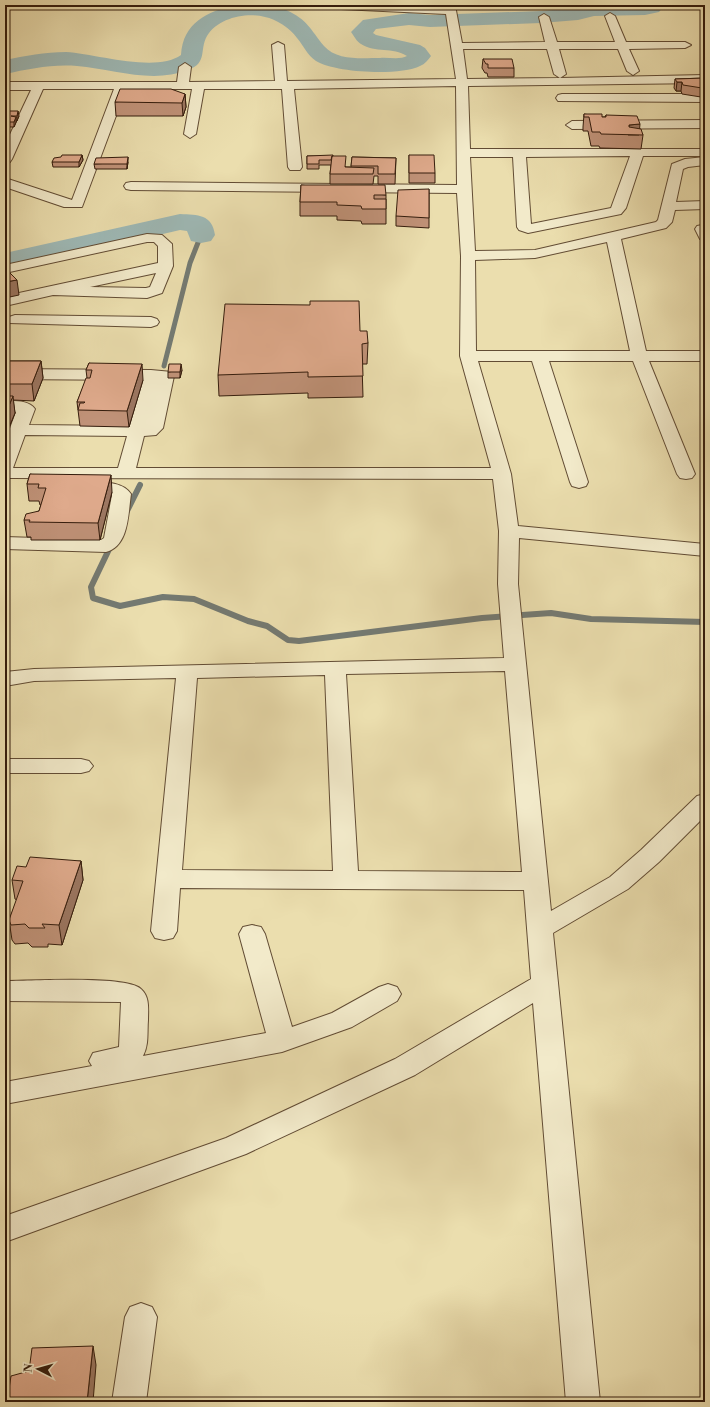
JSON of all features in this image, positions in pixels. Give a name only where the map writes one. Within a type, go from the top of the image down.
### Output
[{"type":"street","points":[[320,5],[452,13],[458,46],[462,82],[464,189],[468,256],[468,356],[502,474],[509,532],[508,584],[511,623],[583,1402]]},
{"type":"street","points":[[610,16],[633,71]]},
{"type":"street","points":[[544,18],[560,74]]},
{"type":"street","points":[[278,45],[295,167]]},
{"type":"street","points":[[458,46],[685,45]]},
{"type":"street","points":[[182,85],[185,67]]},
{"type":"street","points":[[5,86],[284,85],[705,79]]},
{"type":"street","points":[[190,134],[199,85]]},
{"type":"street","points":[[5,159],[39,86]]},
{"type":"street","points":[[5,182],[69,204],[77,204],[121,86]]},
{"type":"street","points":[[582,152],[561,95],[705,98]]},
{"type":"street","points":[[572,125],[705,124]]},
{"type":"street","points":[[519,153],[524,228],[528,229],[616,211],[619,208],[638,152]]},
{"type":"street","points":[[464,153],[705,152]]},
{"type":"street","points":[[468,256],[536,254],[661,225],[665,222],[677,168],[685,163],[705,161]]},
{"type":"street","points":[[131,186],[464,189]]},
{"type":"street","points":[[669,206],[705,205]]},
{"type":"street","points":[[613,236],[639,356],[686,474]]},
{"type":"street","points":[[5,269],[147,238],[157,238],[162,240],[165,244],[166,266],[159,288],[152,292],[54,291]]},
{"type":"street","points":[[5,301],[166,266]]},
{"type":"street","points":[[10,320],[22,313],[31,296]]},
{"type":"street","points":[[10,320],[151,322]]},
{"type":"street","points":[[468,356],[705,356]]},
{"type":"street","points":[[539,356],[579,482]]},
{"type":"street","points":[[5,374],[151,375],[163,376],[166,378],[154,428],[150,431],[19,430]]},
{"type":"street","points":[[5,406],[26,409],[5,466]]},
{"type":"street","points":[[126,473],[135,431]]},
{"type":"street","points":[[5,473],[16,482],[113,489],[120,491],[122,494],[113,540],[106,546],[5,543]]},
{"type":"street","points":[[16,482],[126,473],[502,474]]},
{"type":"street","points":[[509,532],[647,543],[705,550]]},
{"type":"street","points":[[5,679],[34,675],[515,664]]},
{"type":"street","points":[[335,668],[346,880]]},
{"type":"street","points":[[164,931],[188,672]]},
{"type":"street","points":[[5,766],[80,766]]},
{"type":"street","points":[[540,929],[619,883],[650,856],[705,802]]},
{"type":"street","points":[[168,879],[535,881]]},
{"type":"street","points":[[252,934],[282,1041]]},
{"type":"street","points":[[5,1229],[236,1146],[405,1066],[544,983]]},
{"type":"street","points":[[5,991],[118,991],[128,992],[135,1000],[134,1048],[131,1053],[125,1057],[5,1079]]},
{"type":"street","points":[[5,1093],[282,1041],[342,1020],[388,994]]},
{"type":"street","points":[[129,1402],[141,1317]]},
{"type":"building","points":[[483,59],[512,59],[514,68],[488,68],[488,64],[486,64]]},
{"type":"building","points":[[705,78],[705,86],[702,88],[683,85],[682,82],[677,82],[675,79]]},
{"type":"building","points":[[120,89],[171,89],[185,94],[182,103],[115,102]]},
{"type":"building","points":[[5,111],[18,111],[17,116],[11,116],[16,117],[14,122],[5,122]]},
{"type":"building","points":[[584,114],[602,114],[602,117],[606,117],[606,115],[637,116],[640,124],[629,125],[629,127],[641,129],[643,135],[601,134],[600,132],[592,132],[589,117],[584,117]]},
{"type":"building","points":[[62,155],[82,155],[79,162],[52,162],[54,158],[61,157]]},
{"type":"building","points":[[333,155],[331,160],[319,160],[319,164],[307,164],[307,156]]},
{"type":"building","points":[[409,155],[434,155],[435,173],[409,173]]},
{"type":"building","points":[[332,156],[346,156],[345,167],[374,168],[373,174],[330,174]]},
{"type":"building","points":[[128,157],[127,164],[94,164],[96,158]]},
{"type":"building","points":[[352,157],[396,158],[395,174],[378,174],[378,166],[351,166]]},
{"type":"building","points":[[301,185],[385,185],[386,195],[374,195],[374,199],[386,199],[386,209],[362,209],[361,206],[337,205],[337,202],[300,202]]},
{"type":"building","points":[[429,189],[429,218],[396,216],[398,190]]},
{"type":"building","points":[[5,268],[17,280],[5,282]]},
{"type":"building","points":[[310,301],[359,301],[360,331],[367,331],[368,343],[362,344],[363,376],[308,377],[308,372],[218,375],[225,304],[310,305]]},
{"type":"building","points":[[5,361],[41,361],[32,384],[5,384]]},
{"type":"building","points":[[89,363],[142,364],[127,411],[78,410],[80,403],[85,402],[77,402],[86,378],[90,378],[92,370],[86,370]]},
{"type":"building","points":[[169,364],[181,364],[180,372],[168,372]]},
{"type":"building","points":[[5,396],[13,396],[5,415]]},
{"type":"building","points":[[30,474],[111,475],[98,523],[29,522],[30,520],[24,520],[26,514],[39,511],[46,488],[38,488],[39,484],[27,484]]},
{"type":"building","points":[[30,857],[81,861],[59,925],[42,924],[45,928],[29,928],[25,924],[11,925],[9,920],[23,881],[12,880],[17,866],[26,867]]},
{"type":"building","points":[[93,1346],[87,1402],[7,1402],[11,1376],[29,1371],[32,1348]]},
{"type":"waterway","points":[[5,67],[35,61],[58,59],[142,68],[171,68],[182,65],[192,58],[193,44],[199,32],[208,22],[221,15],[251,9],[265,10],[278,14],[298,26],[317,51],[332,60],[360,65],[405,64],[417,59],[420,56],[412,49],[371,41],[367,39],[362,32],[370,24],[409,19],[430,21],[541,17],[578,14],[593,10],[645,9],[652,8],[655,5]]},
{"type":"waterway","points":[[5,262],[180,222],[195,223],[200,226],[201,235]]},
{"type":"waterway","points":[[164,366],[190,263],[201,235]]},
{"type":"waterway","points":[[125,515],[140,485]]},
{"type":"waterway","points":[[112,543],[91,587],[93,598],[120,606],[163,597],[194,599],[248,621],[267,626],[288,640],[299,641],[482,618],[551,613],[591,619],[705,622]]}]
